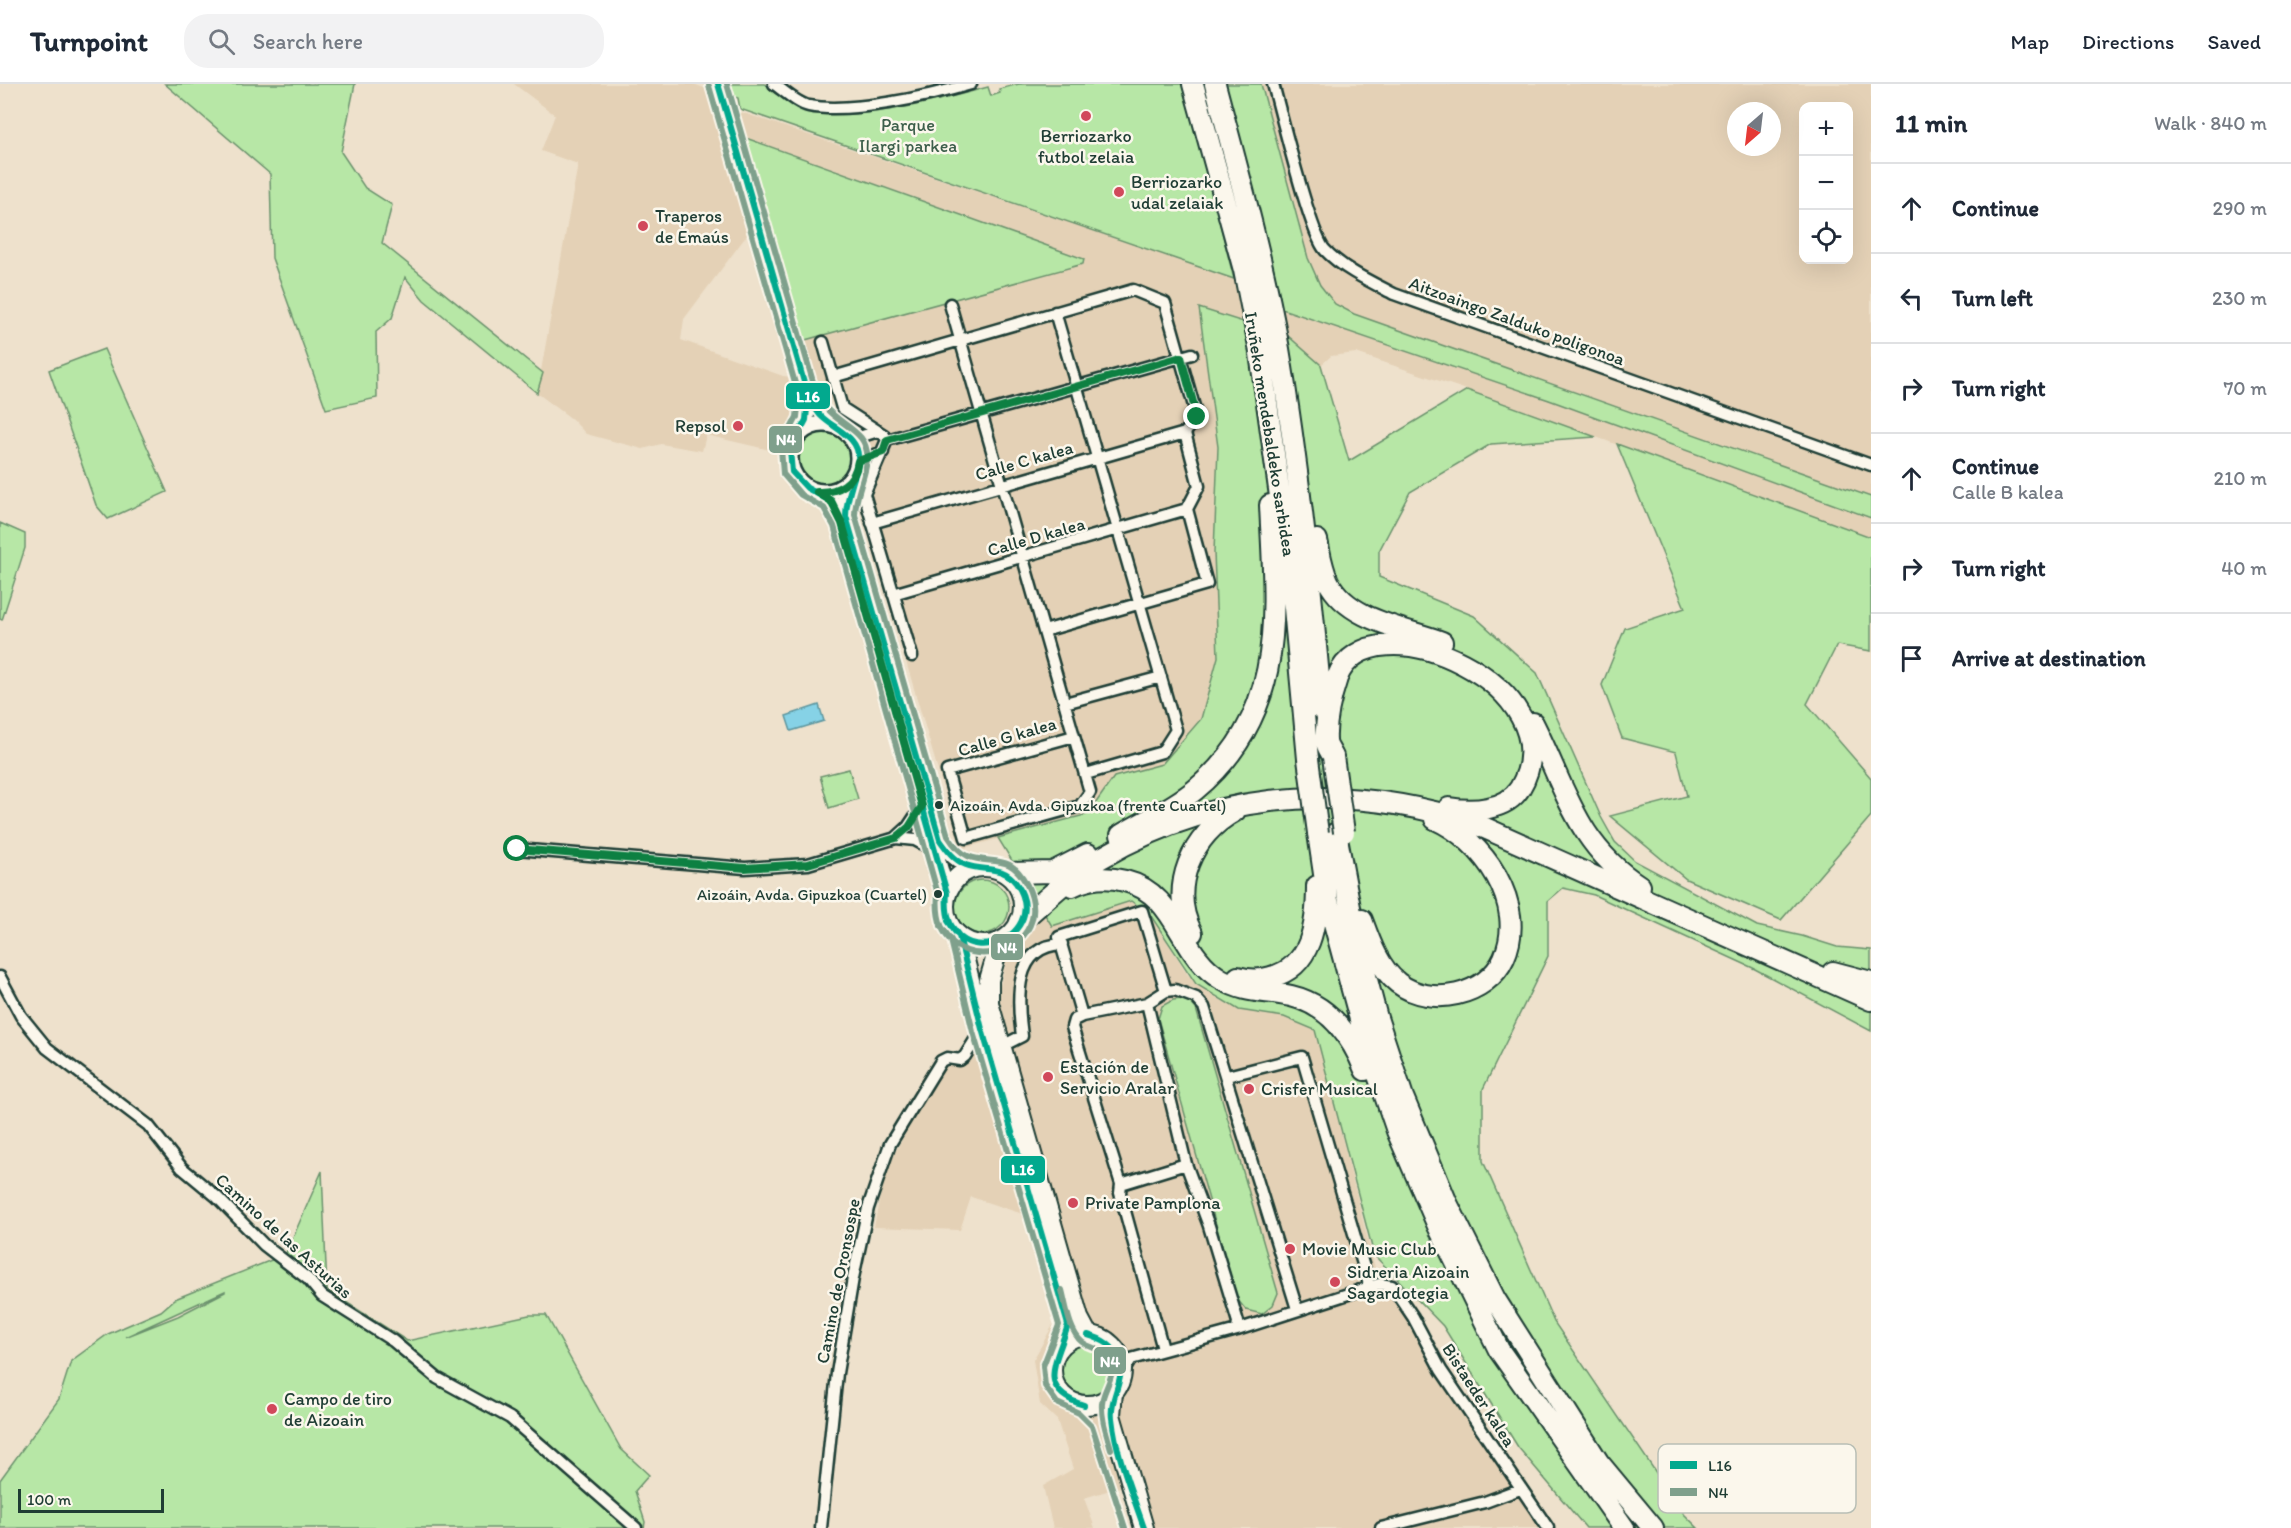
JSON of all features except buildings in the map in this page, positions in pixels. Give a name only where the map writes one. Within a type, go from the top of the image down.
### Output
[{"type":"highway","name":"Iruñeko mendebaldeko sarbidea","points":[[1193,84],[1253,269]]},
{"type":"highway","name":"Iruñeko mendebaldeko sarbidea","points":[[1215,84],[1269,347],[1289,413],[1310,575],[1323,754]]},
{"type":"highway","name":"Iruñeko mendebaldeko sarbidea","points":[[1269,347],[1265,388],[1291,575],[1323,754],[1333,832]]},
{"type":"highway","points":[[1007,873],[1053,872],[1163,812],[1194,790],[1226,761],[1246,734],[1266,683],[1274,627],[1269,490],[1262,423],[1265,388]]},
{"type":"highway","points":[[1289,413],[1300,448],[1319,548],[1329,583],[1358,611],[1384,623],[1462,650],[1488,666],[1525,706],[1570,807],[1599,852],[1618,872],[1662,900]]},
{"type":"highway","points":[[1103,845],[1196,809],[1241,798],[1293,791],[1350,791],[1467,811],[1486,809],[1518,792],[1531,759],[1530,742],[1519,716],[1494,685],[1474,668],[1450,656],[1411,646],[1386,645],[1365,651],[1350,660],[1339,673],[1333,689],[1323,754]]},
{"type":"highway","points":[[959,936],[978,945],[1000,942],[1008,938],[1020,922],[1079,873],[1163,827],[1244,806],[1291,798],[1333,796],[1378,800],[1439,812],[1476,824],[1871,1000]]},
{"type":"highway","points":[[1333,832],[1370,942],[1383,968],[1398,983],[1413,992],[1454,996],[1473,990],[1490,977],[1504,958],[1509,919],[1505,898],[1487,860],[1446,824],[1419,812],[1378,800]]},
{"type":"highway","points":[[1244,806],[1224,818],[1201,838],[1184,879],[1183,904],[1188,925],[1201,949],[1221,970],[1243,978],[1262,979],[1282,974],[1298,962],[1309,945],[1316,921],[1333,832]]},
{"type":"highway","points":[[1441,807],[1495,826],[1801,962],[1871,982]]},
{"type":"highway","points":[[1333,832],[1328,901],[1367,1045],[1397,1131],[1480,1316]]},
{"type":"highway","points":[[1333,832],[1355,934],[1377,1018],[1403,1097],[1447,1203],[1495,1299],[1599,1463],[1653,1528]]},
{"type":"highway","points":[[1020,922],[1024,909],[1017,883],[1007,873],[995,868],[972,867],[959,875],[946,894],[946,917],[959,936],[982,1029],[1068,1325],[1063,1344],[1055,1355],[1052,1368],[1054,1383],[1063,1396],[1084,1405],[1100,1421],[1134,1528]]},
{"type":"highway","points":[[1053,894],[1089,879],[1112,878],[1150,891],[1165,905],[1190,947],[1205,966],[1220,979],[1246,991],[1290,996],[1312,1004],[1330,1015],[1348,1036],[1361,1060],[1396,1153],[1441,1255],[1499,1350],[1624,1528]]},
{"type":"highway","points":[[1000,942],[989,980],[990,1003],[1079,1318],[1088,1335]]},
{"type":"highway","points":[[1063,1344],[1074,1337],[1088,1335],[1102,1339],[1114,1348],[1120,1361],[1111,1415],[1144,1528]]},
{"type":"highway","points":[[1084,1405],[1100,1402],[1117,1384]]},
{"type":"main road","points":[[718,84],[808,396],[818,413],[853,439],[858,461],[845,497],[846,516],[940,840],[948,852],[962,863],[972,867]]},
{"type":"main road","points":[[808,396],[806,420],[790,450],[792,472],[798,481],[831,501],[842,523],[946,894]]},
{"type":"main road","points":[[801,432],[810,427],[830,424]]},
{"type":"main road","points":[[817,492],[837,490],[853,477]]},
{"type":"street","points":[[774,84],[807,106],[849,108],[948,91],[971,84]]},
{"type":"street","name":"Aitzoaingo Zalduko poligonoa","points":[[1273,84],[1310,213],[1323,249],[1356,274],[1394,294],[1871,465]]},
{"type":"street","points":[[833,377],[1133,290],[1165,303],[1186,355],[1197,417],[1185,433],[1199,486],[1187,509],[1207,584],[1044,631]]},
{"type":"street","points":[[950,304],[1086,774],[1162,752],[1174,737],[1176,730],[1055,312]]},
{"type":"street","points":[[823,342],[842,408],[878,431],[887,440]]},
{"type":"street","points":[[887,440],[1186,355]]},
{"type":"street","points":[[853,439],[878,431]]},
{"type":"street","name":"Calle C kalea","points":[[872,523],[1185,433]]},
{"type":"street","points":[[887,440],[864,494],[912,656]]},
{"type":"street","points":[[858,461],[883,452]]},
{"type":"street","name":"Calle D kalea","points":[[893,594],[1119,531],[1187,509]]},
{"type":"street","points":[[1065,703],[1161,677]]},
{"type":"street","name":"Calle G kalea","points":[[1074,736],[947,771],[966,838],[1080,806],[1090,792],[1086,774]]},
{"type":"street","points":[[896,838],[909,827],[922,806]]},
{"type":"street","points":[[517,849],[745,868],[808,864],[896,838],[915,840],[934,850]]},
{"type":"street","points":[[1082,1016],[1059,937],[1142,911],[1166,992]]},
{"type":"street","points":[[1002,1046],[1022,1036],[1018,993],[1027,962],[1038,951],[1052,944],[1062,944]]},
{"type":"street","name":"Camino de las Asturias","points":[[0,978],[21,1016],[47,1048],[148,1125],[182,1168],[216,1197],[264,1245],[308,1279],[322,1296],[393,1341],[437,1378],[458,1392],[510,1418],[636,1528]]},
{"type":"street","points":[[1163,1349],[1120,1193],[1121,1184],[1072,1027],[1074,1020],[1082,1016],[1147,1003],[1166,992],[1175,990],[1187,992],[1204,1007],[1297,1309]]},
{"type":"street","points":[[1147,1003],[1186,1164],[1209,1226],[1238,1322],[1237,1330]]},
{"type":"street","name":"Camino de Oronsospe","points":[[821,1528],[837,1373],[853,1278],[868,1208],[890,1144],[943,1058],[960,1060],[982,1029]]},
{"type":"street","points":[[1117,1384],[1131,1359],[1237,1330],[1297,1309],[1370,1288],[1302,1057],[1227,1076]]},
{"type":"street","points":[[1121,1184],[1186,1164]]},
{"type":"street","name":"Bistaeder kalea","points":[[1370,1288],[1383,1283],[1392,1286],[1400,1294],[1441,1370],[1548,1528]]},
{"type":"street","points":[[1382,1528],[1485,1502],[1520,1488]]},
{"type":"shaded area","points":[[514,84],[693,84],[707,89],[725,141],[747,235],[684,319],[681,340],[783,376],[791,377],[785,346],[817,336],[999,228],[743,137],[735,110],[1278,293],[1282,309],[1549,400],[1871,518],[1871,537],[1467,390],[1356,353],[1331,356],[1321,365],[1288,336],[1199,308],[1218,447],[1214,552],[1218,657],[1201,719],[1162,764],[1114,777],[1088,814],[961,849],[857,494],[873,451],[867,435],[855,424],[835,412],[829,391],[801,398],[802,409],[798,418],[792,423],[784,444],[774,451],[706,435],[702,451],[661,444],[643,449],[586,434],[572,419],[537,393],[578,164],[541,151],[555,115]]},
{"type":"shaded area","points":[[1261,84],[1871,84],[1871,497],[1354,314],[1335,304],[1320,285],[1308,258]]},
{"type":"shaded area","points":[[1131,901],[1151,916],[1188,975],[1217,998],[1239,1010],[1284,1017],[1315,1030],[1381,1292],[1413,1317],[1441,1370],[1548,1528],[1136,1528],[1123,1486],[1084,1498],[1095,1528],[1053,1528],[1043,1486],[1073,1469],[1057,1420],[1040,1404],[1033,1360],[1056,1320],[1026,1215],[971,1197],[960,1230],[874,1227],[884,1176],[900,1143],[946,1063],[961,1058],[997,997],[1007,959],[1044,913],[1052,926]]},
{"type":"green space","points":[[165,84],[355,84],[341,152],[365,188],[392,205],[382,243],[543,373],[537,393],[424,300],[405,277],[392,318],[376,332],[377,398],[326,409],[272,258],[270,174]]},
{"type":"green space","name":"Berriozarko udal zelaiak","points":[[723,84],[764,84],[805,110],[830,114],[852,114],[900,108],[988,87],[991,96],[1000,93],[999,89],[1019,84],[1184,84],[1234,279],[740,109],[738,98],[726,94]]},
{"type":"green space","points":[[1225,84],[1261,84],[1308,258],[1320,285],[1335,304],[1354,314],[1871,497],[1871,518],[1549,400],[1282,309],[1273,266]]},
{"type":"green space","points":[[743,137],[1084,259],[1083,264],[805,340]]},
{"type":"green space","points":[[1199,308],[1288,336],[1321,365],[1349,461],[1467,390],[1596,437],[1491,444],[1410,492],[1379,551],[1379,577],[1474,616],[1537,673],[1601,817],[1615,842],[1635,861],[1757,926],[1837,947],[1871,950],[1871,1031],[1753,968],[1594,895],[1563,888],[1548,901],[1548,956],[1483,1089],[1483,1161],[1554,1322],[1658,1476],[1658,1513],[1683,1513],[1698,1528],[1586,1528],[1518,1447],[1443,1326],[1374,1255],[1315,1030],[1284,1017],[1239,1010],[1196,984],[1151,916],[1131,901],[1052,926],[998,838],[1088,814],[1114,777],[1162,764],[1201,719],[1218,657],[1214,552],[1218,447]]},
{"type":"green space","points":[[104,349],[167,492],[108,519],[96,505],[49,370]]},
{"type":"green space","points":[[819,428],[831,428],[846,436],[854,451],[854,463],[846,478],[831,486],[819,486],[804,478],[796,463],[796,451],[804,436]]},
{"type":"green space","points":[[1617,444],[1871,537],[1871,651],[1837,645],[1807,704],[1871,778],[1871,816],[1781,920],[1686,879],[1610,816],[1687,796],[1676,752],[1622,738],[1602,685],[1625,628],[1685,608]]},
{"type":"green space","points":[[0,523],[25,534],[25,548],[2,620],[0,619]]},
{"type":"green space","points":[[849,769],[858,799],[829,808],[820,776]]},
{"type":"green space","points":[[982,880],[992,882],[1001,888],[1007,897],[1009,907],[1007,917],[1001,926],[992,932],[982,934],[972,932],[963,926],[957,917],[955,907],[957,897],[963,888],[972,882]]},
{"type":"green space","points":[[1173,1000],[1189,1001],[1196,1009],[1278,1293],[1273,1305],[1262,1314],[1246,1310],[1237,1299],[1158,1019],[1162,1006]]},
{"type":"green space","name":"Campo de tiro de Aizoain","points":[[322,1171],[327,1290],[407,1341],[529,1315],[546,1315],[621,1449],[649,1475],[635,1491],[645,1522],[644,1528],[0,1528],[0,1480],[59,1399],[71,1361],[108,1334],[161,1311],[175,1299],[274,1259],[283,1260]],"holes":[[[225,1291],[178,1316],[125,1337]]]},
{"type":"green space","points":[[1088,1342],[1098,1344],[1107,1350],[1113,1359],[1115,1369],[1113,1379],[1107,1388],[1098,1394],[1088,1396],[1078,1394],[1069,1388],[1063,1379],[1061,1369],[1063,1359],[1069,1350],[1078,1344]]},
{"type":"water","points":[[819,705],[824,721],[791,731],[786,716]]},
{"type":"transit line","name":"L16","points":[[718,84],[728,117],[808,396],[718,84]]},
{"type":"transit line","name":"N4","points":[[709,86],[799,397],[797,417],[781,448],[783,474],[801,495],[824,508],[834,526],[938,894],[941,924],[953,943],[972,952],[993,952],[1012,945],[1027,931],[1033,910],[1027,885],[1014,868],[1007,864],[968,856],[957,848],[948,836],[855,515],[866,467],[867,450],[859,436],[826,408],[816,392],[727,84]]},
{"type":"transit line","name":"L16","points":[[808,396],[821,416],[846,435],[858,453],[846,516],[940,840],[962,863],[999,871],[1011,877],[1016,883],[1024,904],[1021,922],[1010,935],[994,943],[976,944],[960,937],[949,921],[947,893],[842,523],[831,501],[807,488],[792,472],[790,450],[806,420],[808,396]]},
{"type":"transit line","name":"L16","points":[[948,921],[959,936],[982,1029],[1068,1325],[1055,1362],[1055,1383],[1059,1391],[1069,1399],[1084,1405]]},
{"type":"transit line","name":"N4","points":[[941,926],[951,940],[973,1032],[1059,1325],[1043,1366],[1045,1386],[1057,1403],[1079,1413],[1092,1426],[1125,1528]]},
{"type":"transit line","name":"N4","points":[[1062,1290],[1069,1318],[1078,1337],[1086,1345],[1106,1355],[1111,1363],[1111,1374],[1102,1409],[1111,1449]]},
{"type":"transit line","name":"L16","points":[[1088,1335],[1107,1343],[1119,1360],[1121,1367],[1112,1411],[1114,1432],[1144,1528]]},
{"type":"place","name":"Berriozarko futbol zelaia","points":[[1086,116]]},
{"type":"place","name":"Berriozarko udal zelaiak","points":[[1119,192]]},
{"type":"place","name":"Traperos de Emaús","points":[[643,226]]},
{"type":"place","name":"Repsol","points":[[738,426]]},
{"type":"place","name":"Aizoáin, Avda. Gipuzkoa (frente Cuartel)","points":[[939,805]]},
{"type":"place","name":"Aizoáin, Avda. Gipuzkoa (Cuartel)","points":[[938,894]]},
{"type":"place","name":"Estación de Servicio Aralar","points":[[1048,1077]]},
{"type":"place","name":"Crisfer Musical","points":[[1249,1089]]},
{"type":"place","name":"Private Pamplona","points":[[1073,1203]]},
{"type":"place","name":"Movie Music Club","points":[[1290,1249]]},
{"type":"place","name":"Sidreria Aizoain Sagardotegia","points":[[1335,1282]]},
{"type":"place","name":"Campo de tiro de Aizoain","points":[[272,1409]]},
{"type":"route","points":[[517,849],[745,868],[780,867],[808,864],[901,835],[916,819],[922,806],[838,510],[831,501],[817,492],[837,490],[846,484],[853,477],[858,461],[883,452],[887,440],[1181,357],[1197,417]]},
{"type":"park label","name":"Parque Ilargi parkea","points":[[908,135]]}]
